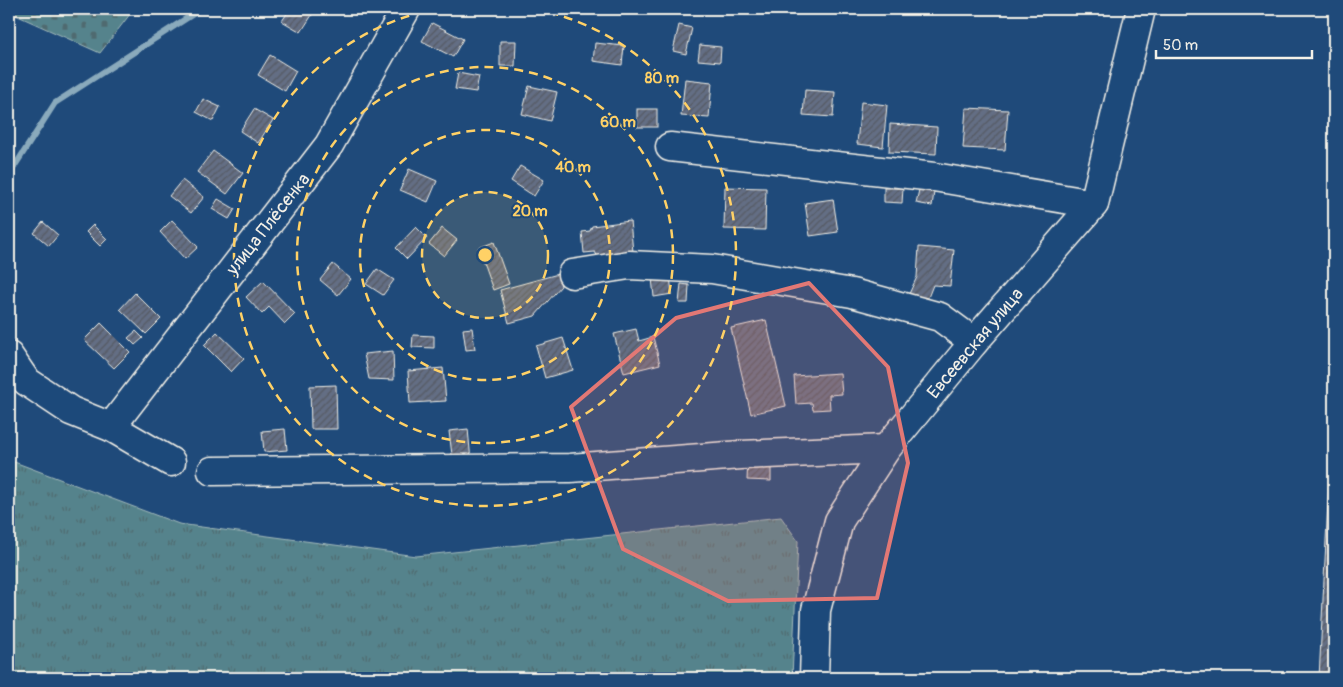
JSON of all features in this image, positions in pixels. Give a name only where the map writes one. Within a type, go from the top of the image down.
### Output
[{"type":"street","name":"улица Плёсенка","points":[[111,427],[329,145],[406,9]]},
{"type":"street","name":"Евсеевская улица","points":[[814,678],[816,610],[839,522],[886,449],[974,342],[1094,204],[1141,9]]},
{"type":"street","points":[[670,147],[934,177],[1094,204]]},
{"type":"street","points":[[572,274],[629,265],[712,269],[852,293],[940,317],[974,342]]},
{"type":"street","points":[[9,356],[26,380],[71,411],[111,427],[171,462]]},
{"type":"street","points":[[212,471],[570,468],[741,455],[886,449]]},
{"type":"highlighted area","points":[[809,283],[888,367],[908,463],[877,598],[728,601],[623,549],[571,407],[676,318]]},
{"type":"green space","points":[[9,9],[134,9],[100,53],[9,12]]},
{"type":"green space","points":[[9,460],[179,524],[416,556],[781,517],[798,541],[792,678],[9,678]]},
{"type":"building","points":[[290,9],[302,9],[312,15],[301,32],[282,21]]},
{"type":"building","points":[[432,23],[463,39],[453,57],[422,41]]},
{"type":"building","points":[[679,25],[692,28],[686,54],[673,51]]},
{"type":"building","points":[[500,41],[516,41],[515,66],[500,66]]},
{"type":"building","points":[[595,43],[624,46],[622,65],[593,61]]},
{"type":"building","points":[[700,45],[721,47],[720,62],[698,60]]},
{"type":"building","points":[[270,55],[296,71],[285,91],[258,75]]},
{"type":"building","points":[[458,73],[479,77],[476,92],[455,89]]},
{"type":"building","points":[[685,79],[712,82],[709,118],[681,116]]},
{"type":"building","points":[[529,86],[557,92],[550,121],[522,114]]},
{"type":"building","points":[[805,90],[835,92],[833,117],[803,115]]},
{"type":"building","points":[[203,99],[220,107],[213,121],[196,112]]},
{"type":"building","points":[[861,102],[887,105],[883,147],[857,144]]},
{"type":"building","points":[[966,108],[1008,110],[1005,150],[963,148]]},
{"type":"building","points":[[254,109],[273,120],[258,143],[240,131]]},
{"type":"building","points":[[637,109],[657,109],[657,127],[637,127]]},
{"type":"building","points":[[890,124],[937,127],[936,154],[889,152]]},
{"type":"building","points":[[213,151],[243,173],[227,194],[197,172]]},
{"type":"building","points":[[520,166],[544,180],[534,196],[511,181]]},
{"type":"building","points":[[409,169],[437,181],[428,202],[400,190]]},
{"type":"building","points":[[182,180],[204,197],[191,213],[169,196]]},
{"type":"building","points":[[725,187],[766,188],[765,230],[724,229]]},
{"type":"building","points":[[884,188],[903,188],[902,203],[884,202]]},
{"type":"building","points":[[919,190],[934,192],[932,206],[916,203]]},
{"type":"building","points":[[218,199],[235,209],[229,219],[212,209]]},
{"type":"building","points":[[833,199],[838,232],[810,236],[805,203]]},
{"type":"building","points":[[172,220],[198,247],[185,259],[160,232]]},
{"type":"building","points":[[630,221],[633,252],[598,257],[595,252],[584,253],[582,232],[590,231],[592,226]]},
{"type":"building","points":[[43,222],[58,235],[49,246],[34,233]]},
{"type":"building","points":[[93,225],[107,239],[100,246],[86,232]]},
{"type":"building","points":[[416,227],[427,238],[407,259],[396,248]]},
{"type":"building","points":[[442,228],[457,240],[444,256],[429,244]]},
{"type":"building","points":[[494,242],[509,284],[493,290],[478,248]]},
{"type":"building","points":[[919,247],[954,250],[950,286],[933,285],[925,305],[907,298],[917,277]]},
{"type":"building","points":[[333,264],[351,279],[338,295],[320,280]]},
{"type":"building","points":[[377,269],[394,280],[383,295],[366,284]]},
{"type":"building","points":[[558,274],[561,286],[535,316],[509,323],[500,290]]},
{"type":"building","points":[[670,276],[672,294],[654,297],[652,278]]},
{"type":"building","points":[[263,281],[295,314],[285,324],[269,307],[262,314],[246,297]]},
{"type":"building","points":[[681,284],[689,285],[688,303],[679,303]]},
{"type":"building","points":[[135,293],[161,319],[146,334],[120,309]]},
{"type":"building","points":[[766,320],[786,406],[751,414],[731,328]]},
{"type":"building","points":[[101,323],[130,352],[114,368],[84,340]]},
{"type":"building","points":[[472,328],[475,349],[466,350],[463,329]]},
{"type":"building","points":[[636,329],[639,341],[653,337],[660,364],[624,373],[614,334]]},
{"type":"building","points":[[136,331],[143,338],[135,345],[128,338]]},
{"type":"building","points":[[217,332],[244,358],[231,372],[204,345]]},
{"type":"building","points":[[413,335],[434,336],[434,348],[412,347]]},
{"type":"building","points":[[563,338],[573,370],[545,378],[536,346]]},
{"type":"building","points":[[393,351],[394,380],[369,379],[364,354]]},
{"type":"building","points":[[443,368],[446,401],[410,403],[408,371]]},
{"type":"building","points":[[840,373],[842,394],[829,395],[830,409],[813,410],[812,403],[796,404],[794,376]]},
{"type":"building","points":[[1334,384],[1334,678],[1319,678]]},
{"type":"building","points":[[336,385],[337,429],[311,429],[310,386]]},
{"type":"building","points":[[285,429],[287,450],[264,452],[262,431]]},
{"type":"building","points":[[468,429],[471,461],[453,463],[449,431]]},
{"type":"building","points":[[748,459],[771,460],[771,481],[747,480]]},
{"type":"waterway","points":[[9,175],[55,103],[201,9]]}]
